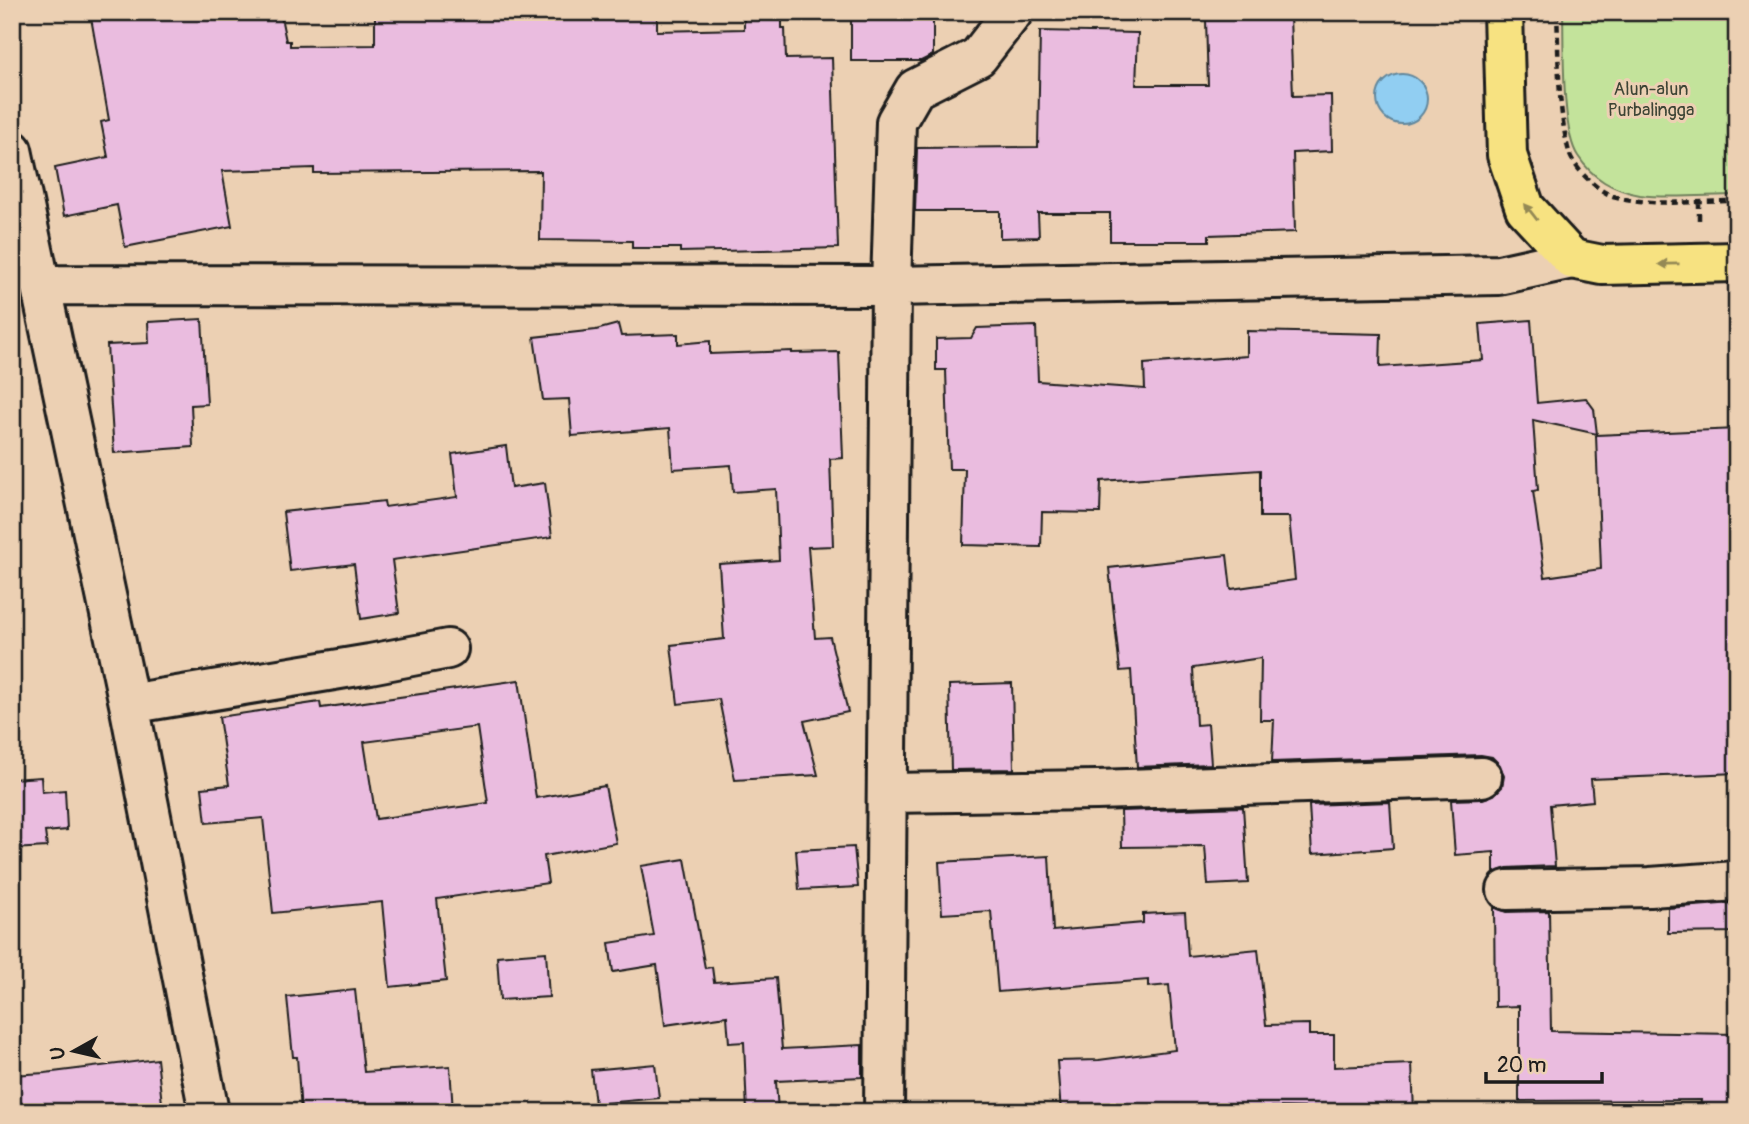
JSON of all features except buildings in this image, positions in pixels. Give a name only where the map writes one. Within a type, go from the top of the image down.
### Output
[{"type":"main road","points":[[1503,12],[1507,155],[1525,208],[1572,259],[1602,265],[1737,262]]},
{"type":"street","points":[[884,1112],[891,286],[896,122],[915,89],[978,57],[1013,12]]},
{"type":"street","points":[[12,150],[129,704],[209,1112]]},
{"type":"street","points":[[40,285],[891,286],[1499,275],[1572,259]]},
{"type":"street","points":[[129,704],[448,649]]},
{"type":"street","points":[[887,793],[1071,791],[1482,777]]},
{"type":"street","points":[[1507,890],[1650,887],[1737,881]]},
{"type":"path","points":[[1557,12],[1562,112],[1570,155],[1591,183],[1611,195],[1642,201],[1737,201]]},
{"type":"green space","name":"Alun-alun Purbalingga","points":[[1563,12],[1737,12],[1737,195],[1640,195],[1612,187],[1590,171],[1578,156],[1569,128],[1564,87]]},
{"type":"water","points":[[1402,74],[1420,81],[1427,99],[1420,117],[1402,124],[1384,117],[1377,99],[1384,81]]}]
